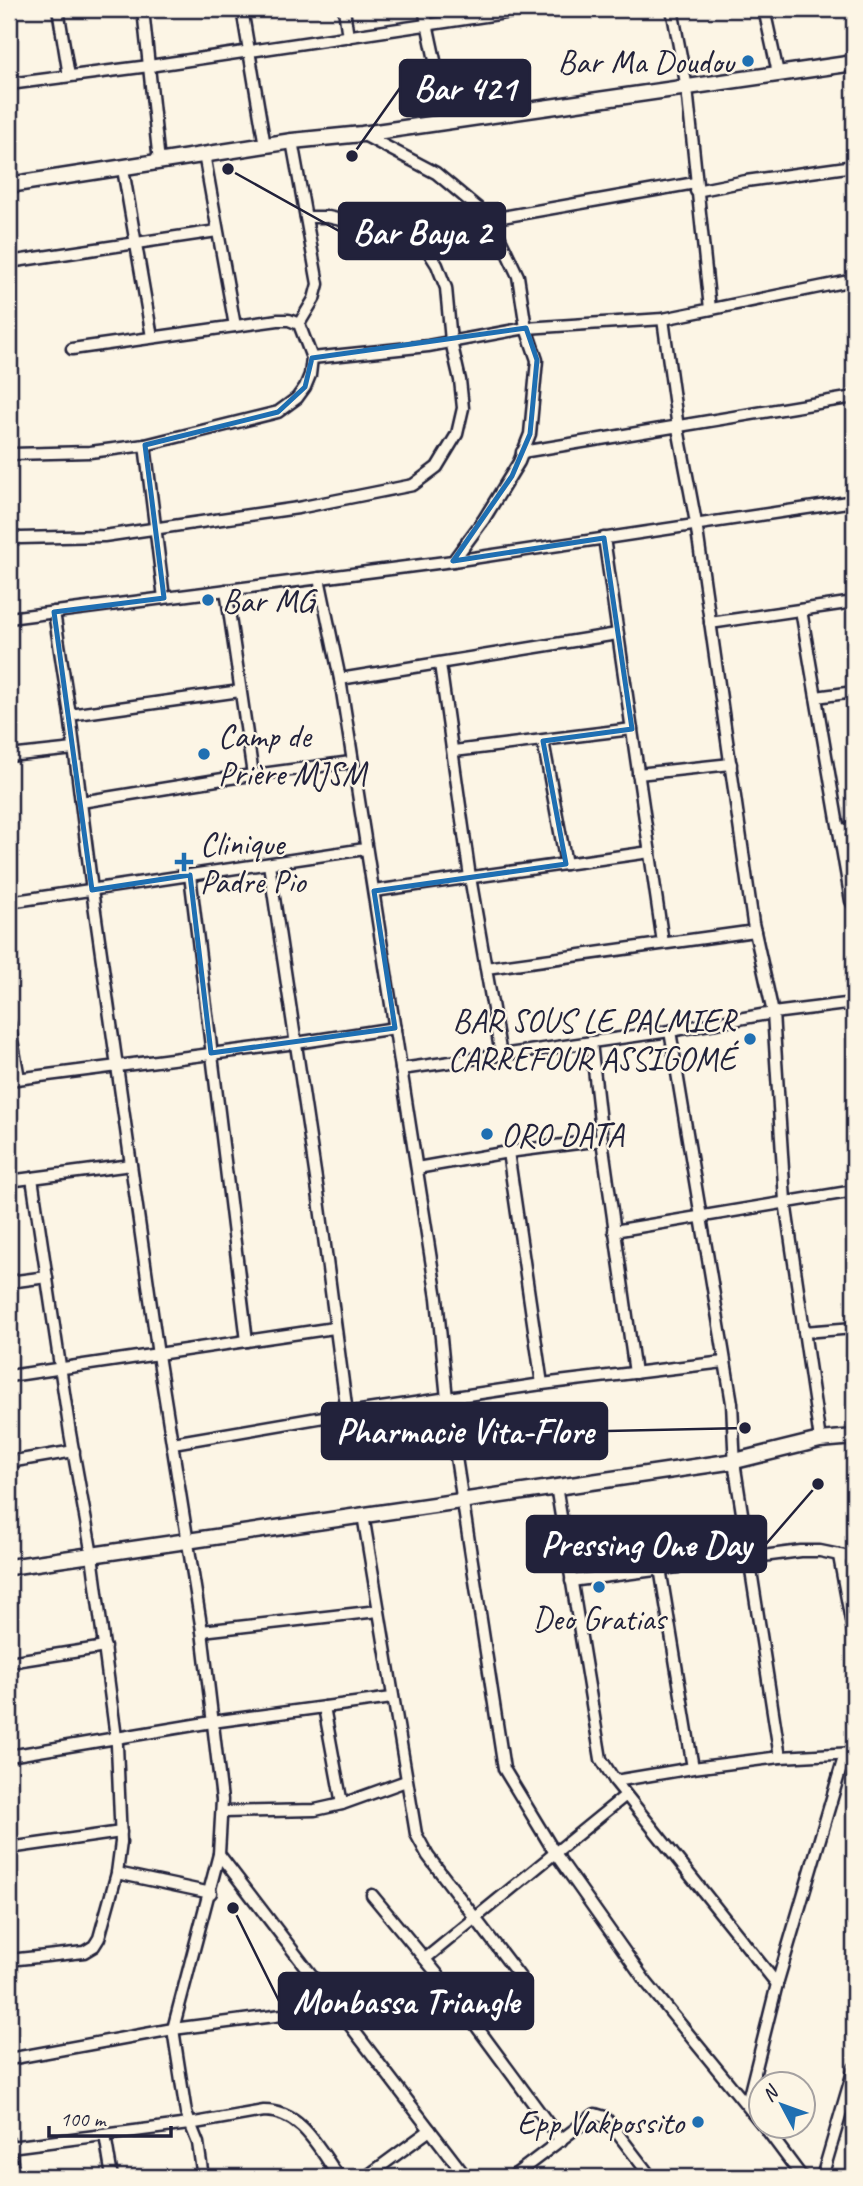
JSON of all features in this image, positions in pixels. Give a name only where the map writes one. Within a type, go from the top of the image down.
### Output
[{"type":"street","points":[[58,9],[69,76]]},
{"type":"street","points":[[143,9],[159,162]]},
{"type":"street","points":[[242,9],[265,146]]},
{"type":"street","points":[[344,9],[348,37]]},
{"type":"street","points":[[424,9],[448,121]]},
{"type":"street","points":[[9,84],[533,9]]},
{"type":"street","points":[[672,9],[687,88],[695,187],[710,309]]},
{"type":"street","points":[[764,9],[778,74]]},
{"type":"street","points":[[9,185],[292,141],[362,134],[854,63]]},
{"type":"street","points":[[362,134],[436,173],[491,219],[518,276],[526,328],[537,360],[530,434],[503,490],[453,561]]},
{"type":"street","points":[[292,141],[318,285],[314,299],[299,324]]},
{"type":"street","points":[[204,155],[235,326]]},
{"type":"street","points":[[491,219],[695,187],[854,166]]},
{"type":"street","points":[[123,169],[152,337]]},
{"type":"street","points":[[9,536],[104,536],[351,499],[413,485],[437,467],[450,450],[461,425],[463,408],[451,341],[446,288],[437,265],[425,246],[408,235],[328,217],[306,217]]},
{"type":"street","points":[[9,261],[217,231]]},
{"type":"street","points":[[312,358],[428,346],[526,328],[663,319],[854,279]]},
{"type":"street","points":[[663,319],[678,428],[696,523],[755,930],[773,1013],[785,1201],[820,1440]]},
{"type":"street","points":[[12,454],[71,453],[145,445],[278,412],[297,398],[305,387],[312,358],[304,332],[299,324],[289,320],[72,349]]},
{"type":"street","points":[[522,452],[854,397]]},
{"type":"street","points":[[145,445],[164,598]]},
{"type":"street","points":[[9,618],[453,561],[854,501]]},
{"type":"street","points":[[604,538],[663,943]]},
{"type":"street","points":[[319,578],[340,679],[417,1168],[437,1298],[447,1399],[501,1760],[511,1783],[555,1853],[646,1982],[747,2104]]},
{"type":"street","points":[[226,590],[253,775]]},
{"type":"street","points":[[710,623],[854,602]]},
{"type":"street","points":[[801,610],[854,906]]},
{"type":"street","points":[[54,612],[71,715],[92,890],[158,1355],[202,1631],[223,1812],[219,1854],[211,1893],[173,2029],[183,2096],[189,2124],[198,2143],[203,2177]]},
{"type":"street","points":[[340,679],[617,634]]},
{"type":"street","points":[[440,664],[470,877],[501,1055]]},
{"type":"street","points":[[71,715],[240,691]]},
{"type":"street","points":[[817,697],[854,692]]},
{"type":"street","points":[[454,751],[632,729]]},
{"type":"street","points":[[543,741],[566,864]]},
{"type":"street","points":[[9,756],[74,749]]},
{"type":"street","points":[[81,802],[351,762]]},
{"type":"street","points":[[638,774],[731,764]]},
{"type":"street","points":[[839,830],[854,828]]},
{"type":"street","points":[[9,902],[365,849]]},
{"type":"street","points":[[373,891],[650,852]]},
{"type":"street","points":[[270,864],[347,1413]]},
{"type":"street","points":[[190,875],[247,1341]]},
{"type":"street","points":[[486,968],[755,930]]},
{"type":"street","points":[[401,1069],[854,1003]]},
{"type":"street","points":[[9,1023],[14,1079],[296,1044],[395,1028]]},
{"type":"street","points":[[670,1031],[735,1424],[734,1461],[780,1757]]},
{"type":"street","points":[[590,1042],[635,1373]]},
{"type":"street","points":[[417,1168],[508,1152],[602,1140]]},
{"type":"street","points":[[508,1152],[542,1384]]},
{"type":"street","points":[[9,1181],[131,1165]]},
{"type":"street","points":[[9,1960],[84,1952],[93,1946],[99,1938],[117,1873],[121,1832],[116,1739],[92,1555],[32,1178]]},
{"type":"street","points":[[614,1231],[854,1191]]},
{"type":"street","points":[[9,1282],[47,1277]]},
{"type":"street","points":[[9,1376],[334,1328]]},
{"type":"street","points":[[804,1332],[854,1328]]},
{"type":"street","points":[[173,1443],[347,1413],[542,1384],[724,1362]]},
{"type":"street","points":[[9,1567],[734,1461],[820,1440],[854,1437]]},
{"type":"street","points":[[9,1462],[74,1451]]},
{"type":"street","points":[[556,1486],[601,1759],[615,1781],[777,1984]]},
{"type":"street","points":[[363,1515],[416,1833],[422,1847],[520,1977]]},
{"type":"street","points":[[571,1581],[810,1550],[854,1558]]},
{"type":"street","points":[[839,1556],[854,1637]]},
{"type":"street","points":[[660,1568],[693,1768]]},
{"type":"street","points":[[202,1631],[378,1611]]},
{"type":"street","points":[[9,1662],[104,1647]]},
{"type":"street","points":[[9,1756],[212,1722],[392,1698]]},
{"type":"street","points":[[324,1707],[342,1804]]},
{"type":"street","points":[[615,1781],[780,1757],[850,1753],[777,1984],[747,2104]]},
{"type":"street","points":[[223,1812],[315,1810],[342,1804],[406,1781]]},
{"type":"street","points":[[425,1959],[626,1795]]},
{"type":"street","points":[[9,1849],[121,1832]]},
{"type":"street","points":[[219,1854],[467,2177]]},
{"type":"street","points":[[117,1873],[211,1893]]},
{"type":"street","points":[[372,1895],[425,1959],[561,2141]]},
{"type":"street","points":[[9,2059],[173,2029],[337,2008]]},
{"type":"street","points":[[822,2177],[854,2068]]},
{"type":"street","points":[[15,2177],[9,2144],[189,2124],[264,2110],[286,2114],[304,2129],[339,2177]]},
{"type":"street","points":[[512,2177],[591,2116],[600,2114],[651,2177]]},
{"type":"street","points":[[366,2177],[430,2130]]},
{"type":"street","points":[[105,2135],[112,2177]]},
{"type":"street","points":[[774,2140],[799,2176]]},
{"type":"highlighted area","points":[[526,328],[537,360],[530,434],[512,476],[453,561],[604,538],[632,729],[543,741],[566,864],[374,891],[395,1028],[211,1053],[190,875],[92,890],[54,612],[164,598],[145,445],[278,412],[305,387],[312,358]]},
{"type":"place","name":"Bar Ma Doudou","points":[[748,61]]},
{"type":"place","name":"Bar 421","points":[[352,156]]},
{"type":"place","name":"Bar Baya 2","points":[[228,169]]},
{"type":"place","name":"Bar MG","points":[[208,600]]},
{"type":"place","name":"Camp de Prière MJSM","points":[[204,754]]},
{"type":"place","name":"Clinique Padre Pio","points":[[184,862]]},
{"type":"place","name":"BAR SOUS LE PALMIER CARREFOUR ASSIGOMÉ","points":[[750,1039]]},
{"type":"place","name":"ORO DATA","points":[[487,1134]]},
{"type":"place","name":"Pharmacie Vita-Flore","points":[[745,1428]]},
{"type":"place","name":"Pressing One Day","points":[[818,1484]]},
{"type":"place","name":"Deo Gratias","points":[[599,1587]]},
{"type":"place","name":"Monbassa Triangle","points":[[233,1908]]},
{"type":"place","name":"Epp Vakpossito","points":[[698,2122]]}]
